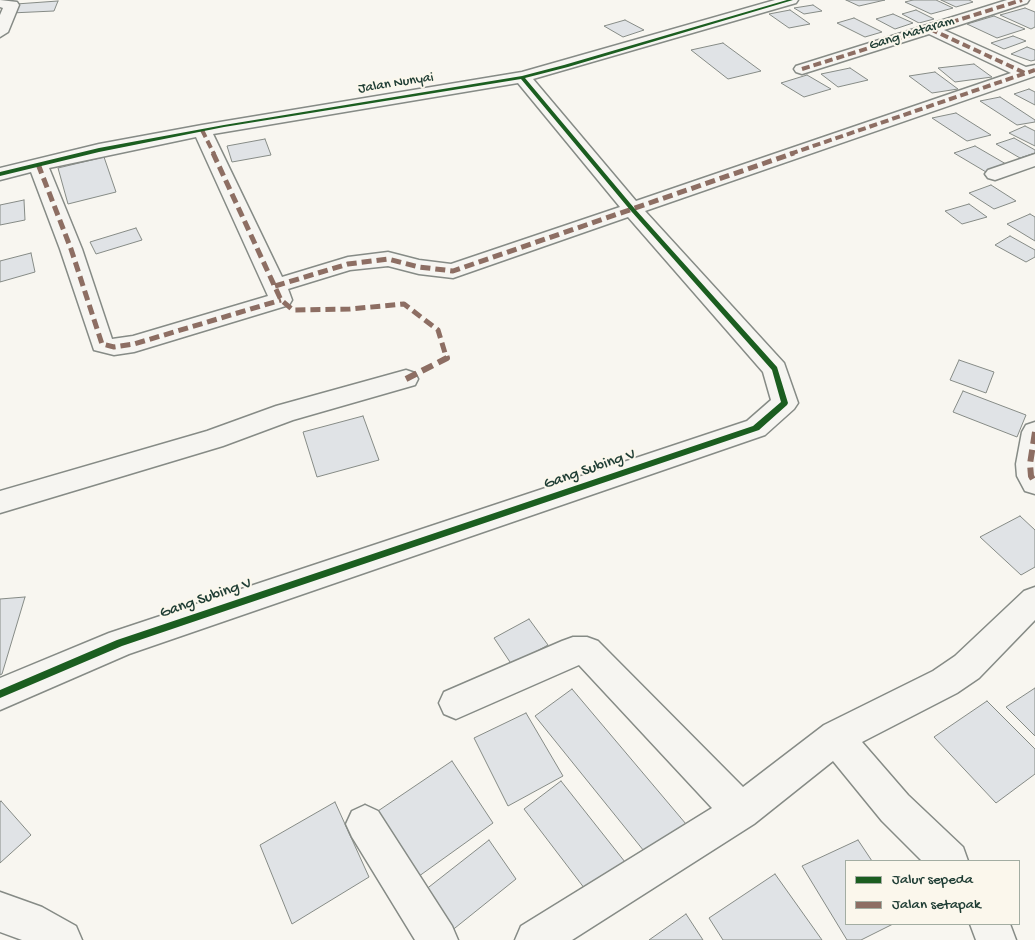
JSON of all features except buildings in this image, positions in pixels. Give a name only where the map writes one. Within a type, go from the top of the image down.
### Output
[{"type":"street","name":"Jalan Nunyai","points":[[0,174],[38,164],[202,130],[522,77],[791,0]]},
{"type":"street","name":"Gang Mataram","points":[[802,69],[1022,0]]},
{"type":"street","points":[[1028,0],[1035,3]]},
{"type":"street","points":[[0,3],[12,5],[0,32]]},
{"type":"street","points":[[930,29],[1030,72]]},
{"type":"street","points":[[275,286],[348,264],[388,259],[419,267],[453,270],[633,210],[1030,72]]},
{"type":"street","name":"Gang Subing V","points":[[0,694],[120,643],[756,428],[785,403],[775,369],[633,210],[522,77]]},
{"type":"street","points":[[38,164],[71,249],[102,344],[114,347],[134,344],[281,300],[202,130]]},
{"type":"street","points":[[995,174],[1035,160]]},
{"type":"street","points":[[0,502],[214,439],[285,413],[406,379]]},
{"type":"street","points":[[1035,432],[1030,464],[1031,476],[1035,483]]},
{"type":"street","points":[[535,940],[741,812],[836,737],[945,682],[967,667],[1035,600]]},
{"type":"street","points":[[456,703],[573,652],[587,651],[741,812]]},
{"type":"street","points":[[836,737],[895,808],[948,860]]},
{"type":"street","points":[[365,824],[438,940]]},
{"type":"street","points":[[0,912],[28,921],[62,940]]},
{"type":"street","points":[[990,925],[996,940]]},
{"type":"marked path","points":[[802,69],[1022,0]]},
{"type":"marked path","points":[[930,29],[1025,73]]},
{"type":"marked path","points":[[275,286],[348,264],[388,259],[419,267],[453,271],[1035,70]]},
{"type":"marked path","points":[[202,130],[246,221],[281,300],[293,310],[350,309],[404,304],[438,330],[447,358],[406,379]]},
{"type":"marked path","points":[[38,164],[71,249],[102,344],[114,347],[134,344],[281,300]]},
{"type":"marked path","points":[[1035,432],[1030,464],[1031,476],[1035,483]]},
{"type":"cycle path","points":[[0,174],[99,150],[224,126],[522,77],[566,66],[791,0]]},
{"type":"cycle path","points":[[0,694],[120,643],[756,428],[785,403],[775,369],[633,210],[522,77]]}]
